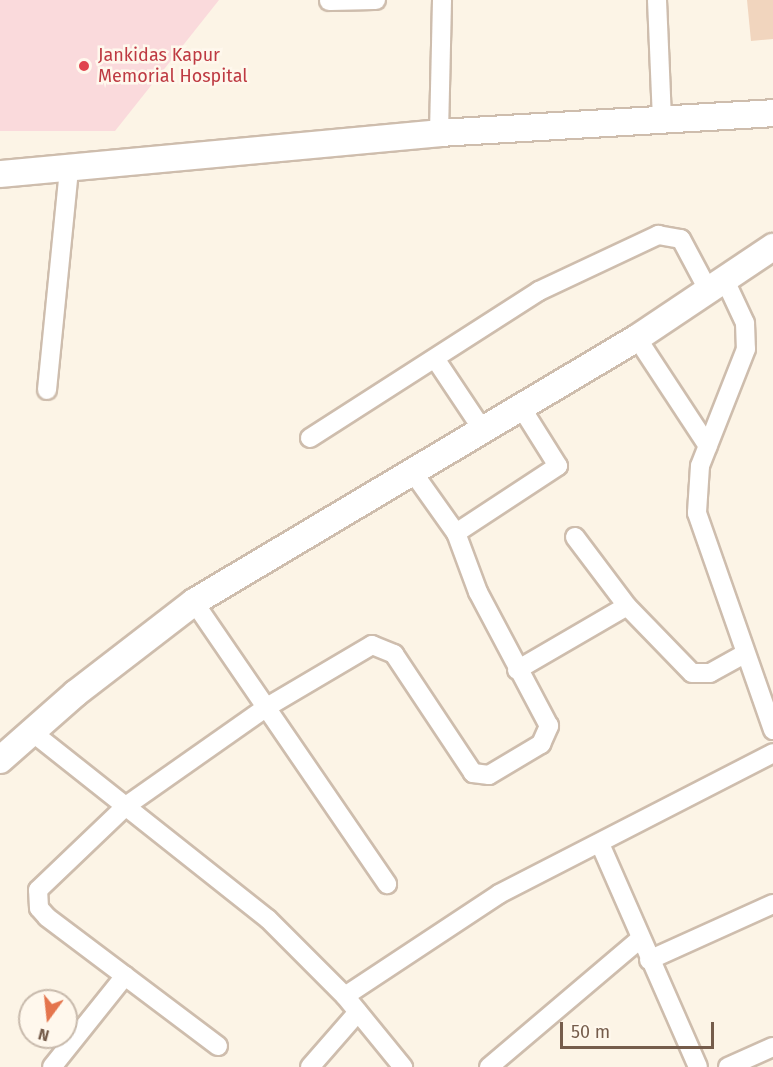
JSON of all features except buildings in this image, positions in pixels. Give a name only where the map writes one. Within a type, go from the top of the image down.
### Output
[{"type":"street","points":[[329,1],[376,0]]},
{"type":"street","points":[[439,133],[442,0]]},
{"type":"street","points":[[657,0],[662,119]]},
{"type":"street","points":[[0,174],[69,171],[439,133],[773,114]]},
{"type":"street","points":[[47,390],[69,171]]},
{"type":"street","points":[[310,438],[436,360],[539,291],[658,235],[681,239],[745,323],[746,349],[698,475],[698,513],[744,654],[773,730]]},
{"type":"street","points":[[0,760],[194,602],[414,474],[482,429],[637,338],[715,283],[773,247]]},
{"type":"street","points":[[637,338],[708,446]]},
{"type":"street","points":[[436,360],[482,429]]},
{"type":"street","points":[[456,533],[558,466],[521,406]]},
{"type":"street","points":[[218,1046],[47,917],[38,900],[44,881],[126,806],[267,707],[372,645],[385,647],[473,773],[485,776],[541,744],[549,733],[478,592],[456,533],[414,474]]},
{"type":"street","points":[[575,537],[627,606],[692,673],[710,674],[744,654]]},
{"type":"street","points":[[194,602],[387,884]]},
{"type":"street","points":[[517,670],[627,606]]},
{"type":"street","points":[[33,732],[268,919],[345,996],[403,1067]]},
{"type":"street","points":[[345,996],[499,894],[601,846],[773,753]]},
{"type":"street","points":[[601,846],[693,1064]]},
{"type":"street","points":[[649,960],[773,904]]},
{"type":"street","points":[[489,1067],[641,938]]},
{"type":"street","points":[[52,1067],[125,976]]},
{"type":"street","points":[[310,1067],[358,1012]]},
{"type":"street","points":[[728,1067],[773,1047]]},
{"type":"shaded area","name":"Jankidas Kapur Memorial Hospital","points":[[0,0],[219,0],[115,131],[0,131]]},
{"type":"place","name":"Jankidas Kapur Memorial Hospital","points":[[84,66]]}]
